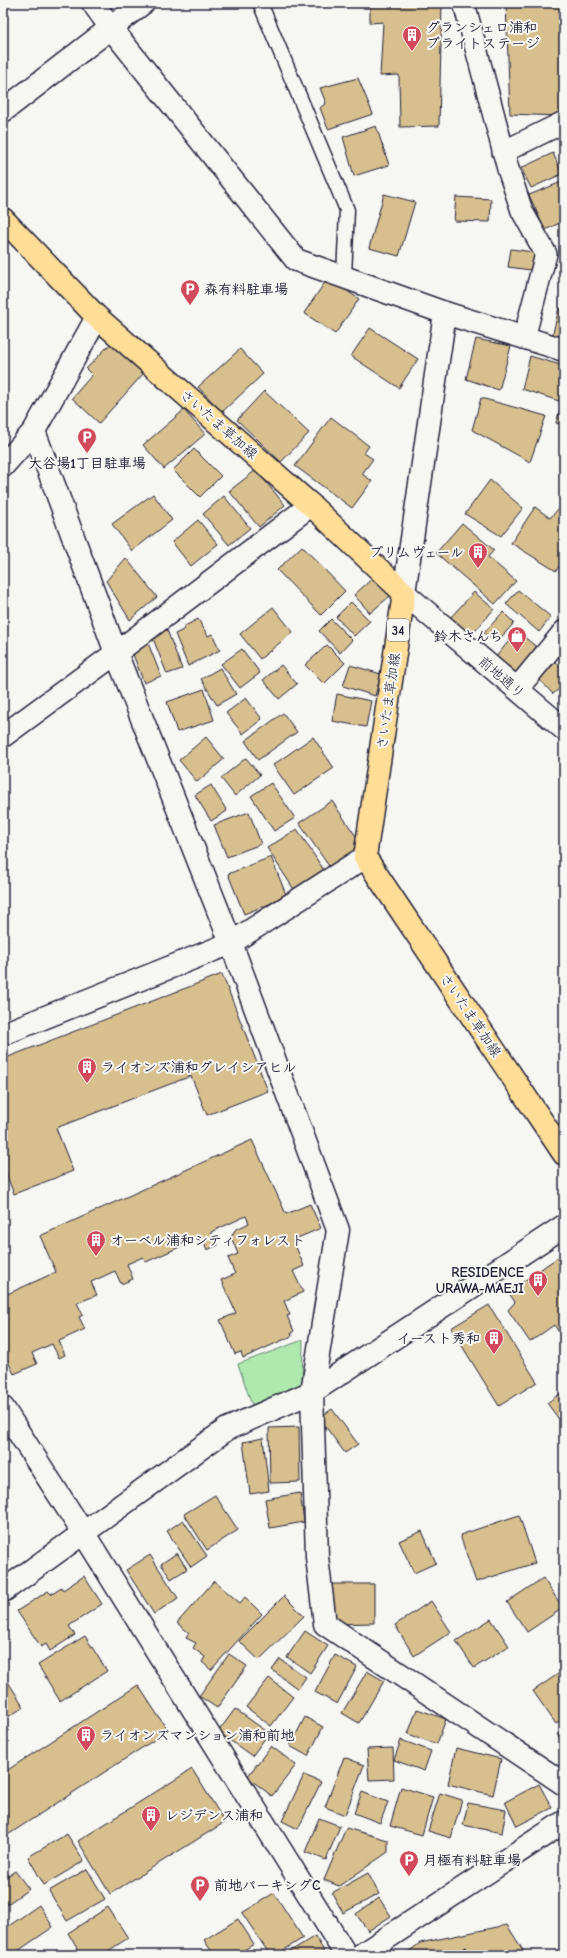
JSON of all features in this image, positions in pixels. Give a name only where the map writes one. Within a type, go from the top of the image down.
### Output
[{"type":"main road","name":"さいたま草加線","points":[[3,218],[97,317],[311,505],[404,593],[365,857],[564,1154]]},
{"type":"street","points":[[93,3],[111,28],[296,260],[445,313],[564,350]]},
{"type":"street","points":[[3,111],[143,3]]},
{"type":"street","points":[[464,3],[504,152],[522,211],[546,254],[524,338]]},
{"type":"street","points":[[504,152],[564,122]]},
{"type":"street","points":[[404,593],[445,313]]},
{"type":"street","points":[[3,466],[34,431],[97,317]]},
{"type":"street","points":[[34,431],[116,653],[232,943],[338,1230],[312,1392],[317,1556],[325,1624],[564,1784]]},
{"type":"street","points":[[3,736],[116,653],[311,505]]},
{"type":"street","name":"前地通り","points":[[404,593],[564,729]]},
{"type":"street","points":[[517,689],[564,632]]},
{"type":"street","points":[[3,1034],[232,943],[365,857]]},
{"type":"street","points":[[3,1591],[84,1534],[227,1429],[312,1392],[564,1226]]},
{"type":"street","points":[[3,1408],[9,1432],[84,1534],[346,1955]]},
{"type":"street","points":[[361,1955],[564,1822]]},
{"type":"lane","points":[[260,3],[347,210],[344,276]]},
{"type":"green space","points":[[303,1340],[302,1387],[252,1405],[238,1364]]},
{"type":"building","name":"グランシェロ浦和 ブライトステージ","points":[[370,3],[442,3],[439,126],[400,127],[399,75],[380,76],[383,22],[370,23]]},
{"type":"building","points":[[506,3],[564,3],[564,112],[558,116],[510,114]]},
{"type":"building","points":[[358,78],[373,114],[328,129],[320,108],[326,103],[320,88]]},
{"type":"building","points":[[376,126],[389,165],[354,176],[343,137]]},
{"type":"building","points":[[553,153],[562,174],[531,188],[521,168]]},
{"type":"building","points":[[564,181],[564,221],[545,230],[529,195]]},
{"type":"building","points":[[384,194],[415,202],[399,256],[369,248]]},
{"type":"building","points":[[456,197],[491,199],[490,222],[454,221]]},
{"type":"building","points":[[511,249],[540,253],[538,271],[508,267]]},
{"type":"building","points":[[328,278],[359,299],[335,334],[304,313]]},
{"type":"building","points":[[559,308],[564,309],[564,340],[552,337]]},
{"type":"building","points":[[370,328],[418,359],[399,388],[351,356]]},
{"type":"building","points":[[476,339],[511,346],[499,390],[466,379]]},
{"type":"building","points":[[111,343],[144,373],[99,423],[72,398],[92,375],[86,369]]},
{"type":"building","points":[[240,349],[263,374],[222,412],[198,387]]},
{"type":"building","points":[[530,356],[564,366],[564,382],[559,401],[522,389]]},
{"type":"building","points":[[264,391],[309,433],[281,462],[237,420]]},
{"type":"building","points":[[564,396],[564,425],[556,423]]},
{"type":"building","points":[[481,398],[546,416],[530,462],[472,430]]},
{"type":"building","points":[[184,410],[205,434],[164,469],[143,445]]},
{"type":"building","points":[[331,417],[369,446],[364,453],[373,459],[362,474],[372,481],[352,508],[295,466]]},
{"type":"building","points":[[194,449],[221,476],[200,497],[173,470]]},
{"type":"building","points":[[256,470],[285,505],[259,527],[229,491]]},
{"type":"building","points":[[490,480],[523,508],[501,536],[465,514]]},
{"type":"building","points":[[153,494],[172,520],[132,551],[112,524]]},
{"type":"building","points":[[224,496],[250,528],[229,545],[203,514]]},
{"type":"building","points":[[535,507],[550,518],[560,507],[564,511],[564,559],[556,571],[511,543]]},
{"type":"building","points":[[198,520],[218,544],[191,566],[172,542]]},
{"type":"building","name":"プリムヴェール","points":[[462,523],[494,550],[488,557],[516,581],[495,604],[436,553]]},
{"type":"building","points":[[302,546],[345,591],[321,615],[277,570]]},
{"type":"building","points":[[126,558],[157,597],[130,620],[106,581]]},
{"type":"building","points":[[564,566],[564,577],[559,572]]},
{"type":"building","points":[[374,577],[390,596],[370,613],[354,595]]},
{"type":"building","points":[[518,590],[551,617],[539,632],[506,604]]},
{"type":"building","points":[[474,592],[494,609],[470,637],[449,619]]},
{"type":"building","points":[[351,602],[370,621],[354,636],[336,617]]},
{"type":"building","points":[[273,607],[293,632],[260,659],[240,634]]},
{"type":"building","points":[[503,612],[514,623],[496,643],[484,633]]},
{"type":"building","points":[[198,619],[208,636],[212,634],[220,650],[188,666],[175,634],[185,629],[183,627]]},
{"type":"building","points":[[331,619],[352,640],[340,653],[319,631]]},
{"type":"building","points":[[167,630],[182,669],[167,674],[152,636]]},
{"type":"building","name":"鈴木さんち","points":[[517,631],[539,649],[517,675],[495,658]]},
{"type":"building","points":[[148,643],[161,676],[144,683],[131,649]]},
{"type":"building","points":[[327,645],[345,663],[324,684],[305,665]]},
{"type":"building","points":[[242,649],[260,673],[240,688],[221,664]]},
{"type":"building","points":[[556,662],[562,669],[564,667],[564,685],[553,694],[538,678]]},
{"type":"building","points":[[281,665],[297,684],[279,699],[263,680]]},
{"type":"building","points":[[350,665],[381,674],[375,696],[343,686]]},
{"type":"building","points":[[220,668],[236,694],[217,705],[201,679]]},
{"type":"building","points":[[204,689],[214,720],[177,732],[167,702]]},
{"type":"building","points":[[337,694],[371,701],[366,727],[332,721]]},
{"type":"building","points":[[246,698],[262,719],[243,734],[226,713]]},
{"type":"building","points":[[283,713],[297,732],[258,760],[245,741]]},
{"type":"building","points":[[206,737],[224,759],[197,782],[179,760]]},
{"type":"building","points":[[313,737],[334,768],[294,795],[273,765]]},
{"type":"building","points":[[246,758],[260,775],[235,796],[221,778]]},
{"type":"building","points":[[271,783],[295,818],[274,831],[251,796]]},
{"type":"building","points":[[211,785],[227,811],[211,821],[195,795]]},
{"type":"building","points":[[332,801],[364,848],[331,869],[299,823]]},
{"type":"building","points":[[249,812],[261,844],[227,857],[214,825]]},
{"type":"building","points":[[297,829],[325,872],[295,891],[267,848]]},
{"type":"building","points":[[271,857],[287,897],[244,914],[228,874]]},
{"type":"building","name":"ライオンズ浦和グレイシアヒル","points":[[222,974],[268,1091],[207,1115],[191,1076],[56,1128],[73,1171],[14,1194],[3,1166],[3,1059]]},
{"type":"building","name":"オーベル浦和シティフォレスト","points":[[252,1140],[286,1214],[310,1204],[321,1228],[293,1240],[304,1266],[293,1271],[303,1292],[284,1301],[290,1315],[287,1316],[294,1331],[291,1333],[292,1336],[243,1358],[241,1352],[235,1354],[220,1320],[236,1313],[221,1280],[235,1274],[228,1258],[238,1254],[231,1237],[235,1230],[249,1223],[246,1216],[211,1232],[218,1245],[207,1250],[202,1237],[146,1262],[143,1257],[127,1264],[133,1279],[121,1284],[115,1271],[91,1282],[97,1295],[77,1303],[83,1315],[79,1317],[85,1329],[59,1341],[65,1355],[59,1358],[52,1344],[32,1353],[37,1364],[14,1374],[3,1351],[3,1296],[56,1272],[40,1236]]},
{"type":"building","name":"RESIDENCE URAWA-MAEJI","points":[[564,1253],[564,1339],[554,1325],[530,1342],[508,1310],[515,1302],[508,1292]]},
{"type":"building","name":"イースト秀和","points":[[489,1305],[537,1382],[499,1406],[451,1328]]},
{"type":"building","points":[[564,1391],[564,1426],[547,1403]]},
{"type":"building","points":[[332,1409],[358,1444],[345,1453],[319,1418]]},
{"type":"building","points":[[299,1427],[300,1482],[270,1483],[269,1428]]},
{"type":"building","points":[[263,1438],[269,1491],[250,1494],[243,1442]]},
{"type":"building","points":[[300,1493],[304,1522],[270,1528],[265,1499]]},
{"type":"building","points":[[215,1495],[238,1530],[207,1550],[184,1514]]},
{"type":"building","points":[[519,1515],[535,1563],[476,1582],[460,1535]]},
{"type":"building","points":[[183,1520],[207,1556],[191,1567],[167,1531]]},
{"type":"building","points":[[422,1531],[436,1563],[414,1573],[399,1541]]},
{"type":"building","points":[[177,1553],[187,1569],[171,1579],[161,1564]]},
{"type":"building","points":[[150,1555],[178,1598],[154,1614],[126,1570]]},
{"type":"building","points":[[84,1576],[102,1604],[69,1626],[75,1635],[50,1651],[46,1644],[41,1647],[17,1611],[48,1591],[51,1594],[61,1587],[63,1590]]},
{"type":"building","points":[[543,1578],[563,1608],[527,1632],[507,1602]]},
{"type":"building","points":[[214,1581],[240,1603],[245,1597],[262,1614],[211,1670],[202,1662],[205,1657],[193,1648],[196,1643],[186,1638],[189,1633],[177,1623]]},
{"type":"building","points":[[329,1584],[374,1584],[374,1623],[330,1624]]},
{"type":"building","points":[[284,1596],[304,1616],[259,1660],[239,1641]]},
{"type":"building","points":[[431,1601],[451,1632],[414,1656],[395,1625]]},
{"type":"building","points":[[491,1619],[509,1646],[474,1668],[456,1641]]},
{"type":"building","points":[[305,1631],[328,1646],[310,1673],[287,1657]]},
{"type":"building","points":[[85,1636],[107,1671],[60,1701],[38,1665]]},
{"type":"building","points":[[229,1654],[247,1666],[217,1708],[199,1696]]},
{"type":"building","points":[[335,1655],[357,1667],[337,1704],[315,1692]]},
{"type":"building","points":[[280,1659],[306,1677],[298,1689],[272,1670]]},
{"type":"building","points":[[564,1670],[564,1718],[556,1724],[533,1691]]},
{"type":"building","points":[[367,1671],[384,1681],[359,1723],[342,1713]]},
{"type":"building","points":[[3,1674],[24,1707],[3,1720]]},
{"type":"building","points":[[269,1678],[293,1697],[271,1726],[246,1707]]},
{"type":"building","name":"ライオンズマンション浦和前地","points":[[138,1685],[168,1731],[3,1838],[3,1773]]},
{"type":"building","points":[[235,1709],[269,1733],[252,1756],[218,1732]]},
{"type":"building","points":[[417,1709],[446,1719],[437,1744],[408,1734]]},
{"type":"building","points":[[305,1717],[323,1727],[308,1756],[290,1746]]},
{"type":"building","points":[[564,1730],[564,1746],[557,1734]]},
{"type":"building","points":[[401,1740],[431,1751],[424,1771],[394,1760]]},
{"type":"building","points":[[271,1746],[296,1765],[272,1796],[247,1777]]},
{"type":"building","points":[[393,1748],[394,1779],[369,1780],[367,1749]]},
{"type":"building","points":[[456,1748],[501,1759],[493,1795],[448,1784]]},
{"type":"building","points":[[344,1757],[364,1765],[345,1815],[325,1807]]},
{"type":"building","name":"レジデンス浦和","points":[[192,1769],[225,1822],[110,1894],[78,1841]]},
{"type":"building","points":[[304,1775],[321,1782],[298,1829],[282,1821]]},
{"type":"building","points":[[539,1784],[552,1808],[517,1826],[505,1802]]},
{"type":"building","points":[[401,1787],[433,1797],[422,1835],[390,1826]]},
{"type":"building","points":[[362,1792],[388,1802],[380,1823],[354,1813]]},
{"type":"building","points":[[440,1793],[462,1800],[451,1838],[428,1831]]},
{"type":"building","points":[[468,1803],[506,1810],[502,1833],[463,1825]]},
{"type":"building","points":[[319,1818],[340,1826],[326,1860],[305,1852]]},
{"type":"building","points":[[346,1828],[388,1840],[388,1852],[339,1886],[324,1880]]},
{"type":"building","points":[[67,1834],[84,1861],[44,1885],[28,1857]]},
{"type":"building","points":[[87,1869],[105,1899],[67,1921],[49,1891]]},
{"type":"building","points":[[15,1871],[29,1889],[3,1907],[3,1879]]},
{"type":"building","points":[[368,1873],[379,1894],[343,1913],[332,1893]]},
{"type":"building","points":[[274,1893],[303,1938],[276,1955],[270,1955],[242,1913]]},
{"type":"building","points":[[379,1898],[391,1916],[368,1931],[356,1914]]},
{"type":"building","points":[[39,1905],[53,1927],[12,1955],[3,1955],[3,1930]]},
{"type":"building","points":[[108,1907],[128,1938],[102,1955],[81,1955],[68,1933]]},
{"type":"building","points":[[238,1919],[254,1944],[236,1955],[214,1955],[204,1940]]},
{"type":"building","points":[[507,1925],[526,1955],[471,1955],[466,1947],[454,1955],[404,1955],[420,1943]]},
{"type":"building","points":[[315,1936],[324,1951],[317,1955],[284,1955]]},
{"type":"building","points":[[466,1947],[471,1955],[454,1955]]},
{"type":"place","name":"グランシェロ浦和 ブライトステージ","points":[[412,52]]},
{"type":"place","name":"森有料駐車場","points":[[190,306]]},
{"type":"place","name":"大谷場1丁目駐車場","points":[[87,454]]},
{"type":"place","name":"プリムヴェール","points":[[478,569]]},
{"type":"place","name":"鈴木さんち","points":[[517,653]]},
{"type":"place","name":"ライオンズ浦和グレイシアヒル","points":[[87,1084]]},
{"type":"place","name":"オーベル浦和シティフォレスト","points":[[96,1257]]},
{"type":"place","name":"RESIDENCE URAWA-MAEJI","points":[[538,1297]]},
{"type":"place","name":"イースト秀和","points":[[494,1355]]},
{"type":"place","name":"ライオンズマンション浦和前地","points":[[86,1752]]},
{"type":"place","name":"レジデンス浦和","points":[[151,1832]]},
{"type":"place","name":"月極有料駐車場","points":[[409,1877]]},
{"type":"place","name":"前地パーキングC","points":[[200,1902]]}]
